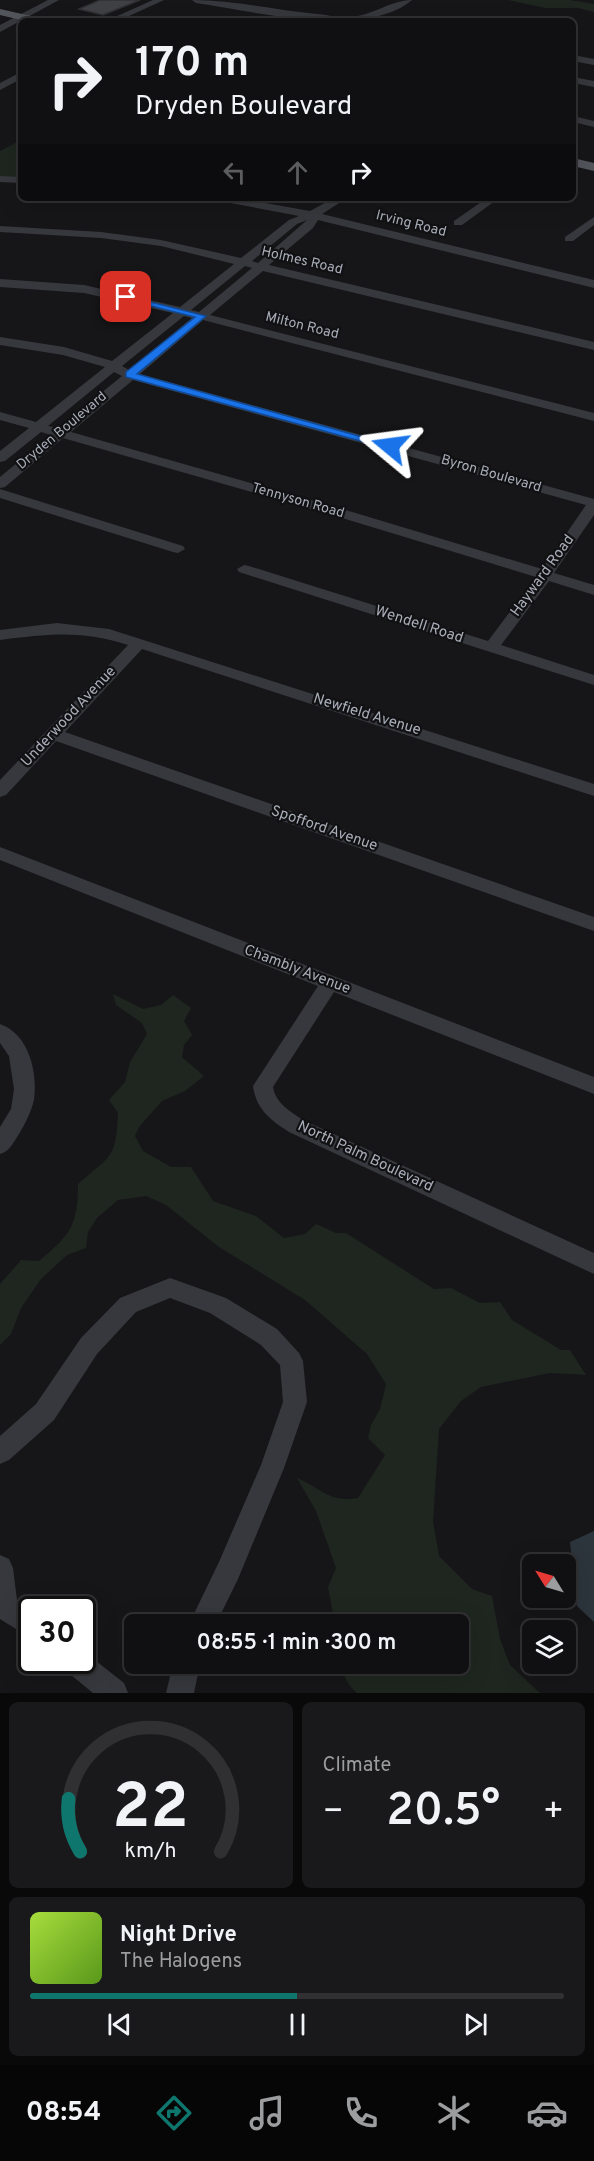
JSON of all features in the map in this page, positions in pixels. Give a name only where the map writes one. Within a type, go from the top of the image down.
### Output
[{"type":"main road","points":[[0,14],[18,19]]},
{"type":"main road","points":[[576,163],[594,167]]},
{"type":"street","points":[[24,18],[55,0]]},
{"type":"street","points":[[117,18],[160,0]]},
{"type":"street","points":[[196,0],[328,18]]},
{"type":"street","points":[[356,18],[386,11],[408,0]]},
{"type":"street","points":[[0,28],[18,21]]},
{"type":"street","points":[[576,59],[594,62]]},
{"type":"street","points":[[0,87],[18,77]]},
{"type":"street","points":[[576,81],[594,84]]},
{"type":"street","points":[[576,120],[594,123]]},
{"type":"street","points":[[0,179],[18,180]]},
{"type":"street","name":"Irving Road","points":[[236,201],[312,215],[594,284]]},
{"type":"street","name":"Dryden Boulevard","points":[[0,458],[293,222],[312,215],[337,201]]},
{"type":"street","points":[[458,222],[490,201]]},
{"type":"street","name":"Dryden Boulevard","points":[[0,484],[309,226],[313,221],[312,215]]},
{"type":"street","points":[[569,239],[594,220]]},
{"type":"street","name":"Holmes Road","points":[[0,229],[111,236],[161,243],[594,346]]},
{"type":"street","name":"Milton Road","points":[[0,283],[84,289],[184,311],[594,417]]},
{"type":"street","name":"Byron Boulevard","points":[[0,341],[64,351],[102,361],[130,375],[594,504]]},
{"type":"street","name":"Byron Boulevard","points":[[0,349],[94,367],[111,367]]},
{"type":"street","name":"Tennyson Road","points":[[0,416],[594,590]]},
{"type":"street","points":[[0,493],[178,549]]},
{"type":"street","name":"Hayward Road","points":[[491,648],[545,576],[594,504]]},
{"type":"street","name":"Wendell Road","points":[[244,569],[594,680]]},
{"type":"street","name":"Newfield Avenue","points":[[0,635],[57,628],[103,632],[429,735],[594,790]]},
{"type":"street","name":"Underwood Avenue","points":[[0,791],[139,643]]},
{"type":"street","name":"Spofford Avenue","points":[[53,734],[594,924]]},
{"type":"street","name":"Chambly Avenue","points":[[0,853],[594,1086]]},
{"type":"street","name":"North Palm Boulevard","points":[[330,983],[263,1086],[264,1099],[275,1112],[296,1126],[594,1264]]},
{"type":"street","points":[[0,1032],[5,1035],[19,1054],[24,1082],[21,1109],[0,1145]]},
{"type":"street","points":[[0,1452],[45,1412],[89,1346],[128,1305],[170,1288],[218,1305],[269,1337],[291,1361],[295,1402],[272,1468],[229,1570],[207,1614]]},
{"type":"street","points":[[0,1568],[5,1607],[18,1616]]},
{"type":"street","points":[[92,1674],[114,1693]]},
{"type":"street","points":[[180,1693],[185,1674]]},
{"type":"shaded area","points":[[508,0],[570,0],[594,4],[594,12],[578,8],[545,8]]},
{"type":"shaded area","points":[[18,142],[18,179],[0,179],[0,151]]},
{"type":"shaded area","points":[[113,994],[143,1009],[161,1005],[173,995],[191,1008],[184,1021],[192,1035],[184,1045],[182,1057],[204,1076],[185,1091],[162,1101],[139,1127],[135,1136],[143,1151],[171,1167],[191,1167],[213,1201],[256,1216],[284,1238],[305,1234],[316,1224],[336,1233],[346,1233],[434,1289],[451,1288],[480,1303],[500,1302],[512,1320],[561,1350],[570,1350],[586,1375],[550,1373],[481,1387],[461,1401],[439,1429],[433,1521],[439,1556],[472,1589],[492,1596],[500,1639],[510,1665],[540,1693],[357,1693],[351,1687],[344,1674],[469,1674],[469,1614],[333,1614],[328,1587],[336,1568],[316,1511],[297,1478],[332,1497],[358,1498],[385,1455],[368,1438],[371,1425],[380,1409],[386,1384],[367,1354],[305,1300],[219,1247],[166,1205],[146,1196],[118,1200],[97,1218],[88,1232],[86,1248],[67,1255],[41,1279],[21,1308],[11,1334],[0,1345],[0,1284],[21,1260],[39,1261],[65,1236],[74,1220],[78,1184],[105,1161],[113,1148],[118,1113],[109,1100],[125,1082],[130,1062],[147,1034],[142,1023],[116,1005]]},
{"type":"shaded area","points":[[594,1531],[594,1622],[577,1606],[576,1554],[571,1554],[570,1542]]},
{"type":"building","points":[[100,0],[140,0],[103,15],[79,9]]},
{"type":"route","points":[[126,297],[201,316],[130,375],[390,446]]}]
